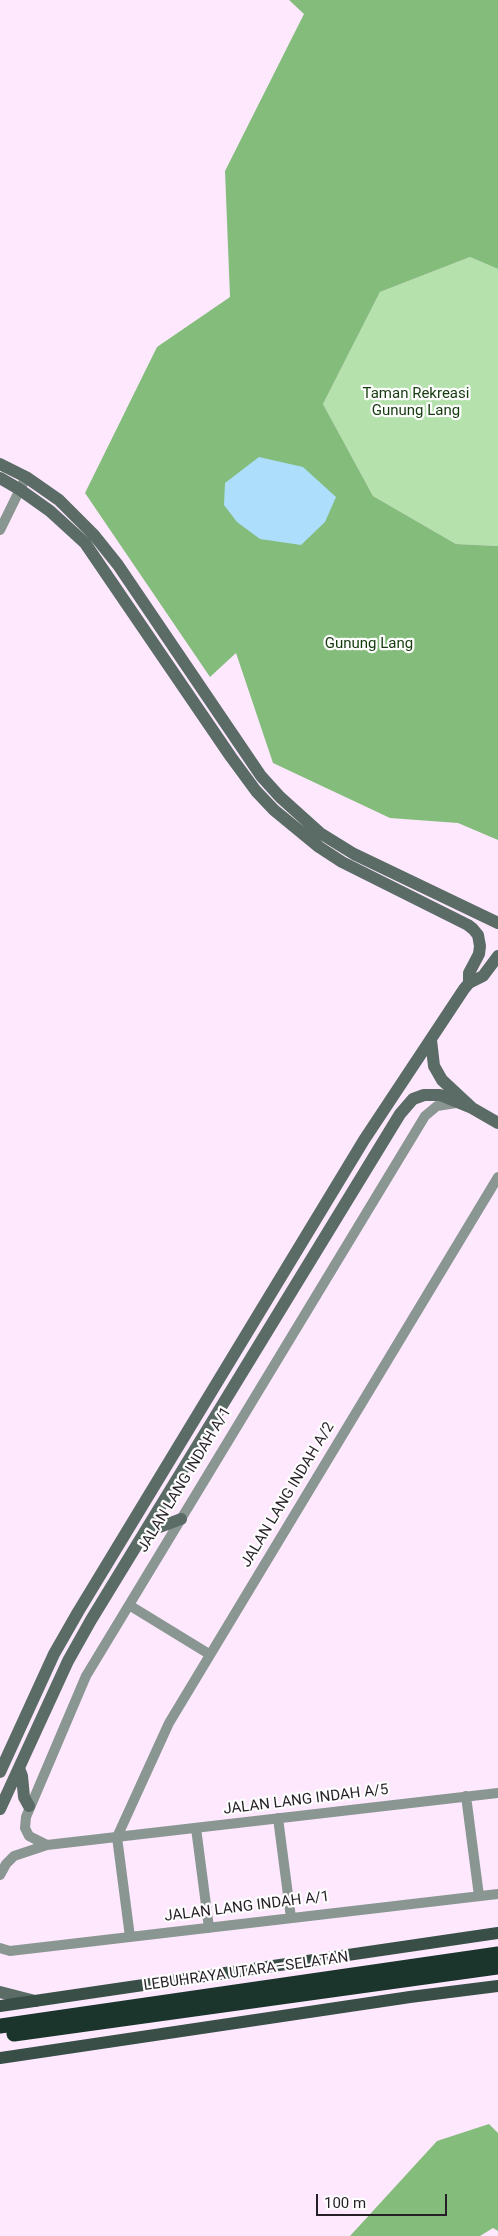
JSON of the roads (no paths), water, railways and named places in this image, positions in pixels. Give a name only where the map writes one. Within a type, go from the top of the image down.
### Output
[{"type":"highway","name":"LEBUHRAYA UTARA–SELATAN","points":[[0,2026],[498,1954]]},
{"type":"highway","name":"LEBUHRAYA UTARA–SELATAN","points":[[0,2036],[498,1967]]},
{"type":"main road","points":[[0,2006],[498,1933]]},
{"type":"main road","points":[[0,2058],[498,1986]]},
{"type":"street","points":[[0,464],[26,477],[59,500],[101,543],[260,776],[280,798],[320,833],[354,854],[498,922]]},
{"type":"street","points":[[0,530],[4,511],[26,477]]},
{"type":"street","points":[[0,478],[20,488],[66,525],[91,550],[231,757],[256,791],[274,810],[319,847],[342,862],[468,925],[478,935],[480,946],[479,954],[469,973],[469,982],[364,1140],[78,1612],[54,1654],[0,1772]]},
{"type":"street","points":[[469,982],[483,976],[498,956]]},
{"type":"street","points":[[431,1040],[434,1066],[439,1076],[472,1108],[498,1123]]},
{"type":"street","name":"JALAN LANG INDAH A/1","points":[[0,1809],[68,1660],[346,1200],[408,1103],[418,1096],[435,1094],[472,1108]]},
{"type":"street","name":"JALAN LANG INDAH A/1","points":[[47,1845],[32,1838],[26,1831],[26,1817],[29,1806],[86,1676],[425,1116],[437,1106],[456,1103]]},
{"type":"street","name":"JALAN LANG INDAH A/2","points":[[117,1837],[169,1723],[498,1176]]},
{"type":"street","points":[[144,1533],[181,1519]]},
{"type":"street","points":[[129,1605],[209,1654]]},
{"type":"street","points":[[19,1768],[22,1776],[24,1797],[29,1806]]},
{"type":"street","name":"JALAN LANG INDAH A/5","points":[[47,1845],[498,1793]]},
{"type":"street","points":[[466,1796],[479,1896]]},
{"type":"street","points":[[278,1818],[291,1918]]},
{"type":"street","points":[[196,1828],[209,1928]]},
{"type":"street","points":[[117,1837],[130,1937]]},
{"type":"street","points":[[0,1875],[6,1864],[14,1856],[47,1845]]},
{"type":"street","name":"JALAN LANG INDAH A/1","points":[[0,1948],[10,1951],[498,1894]]},
{"type":"street","points":[[0,1992],[35,2001]]},
{"type":"water","points":[[259,457],[303,467],[336,497],[325,522],[301,545],[260,539],[237,522],[224,505],[225,483]]},
{"type":"park label","name":"Taman Rekreasi Gunung Lang","points":[[416,402]]},
{"type":"park label","name":"Gunung Lang","points":[[369,644]]}]
